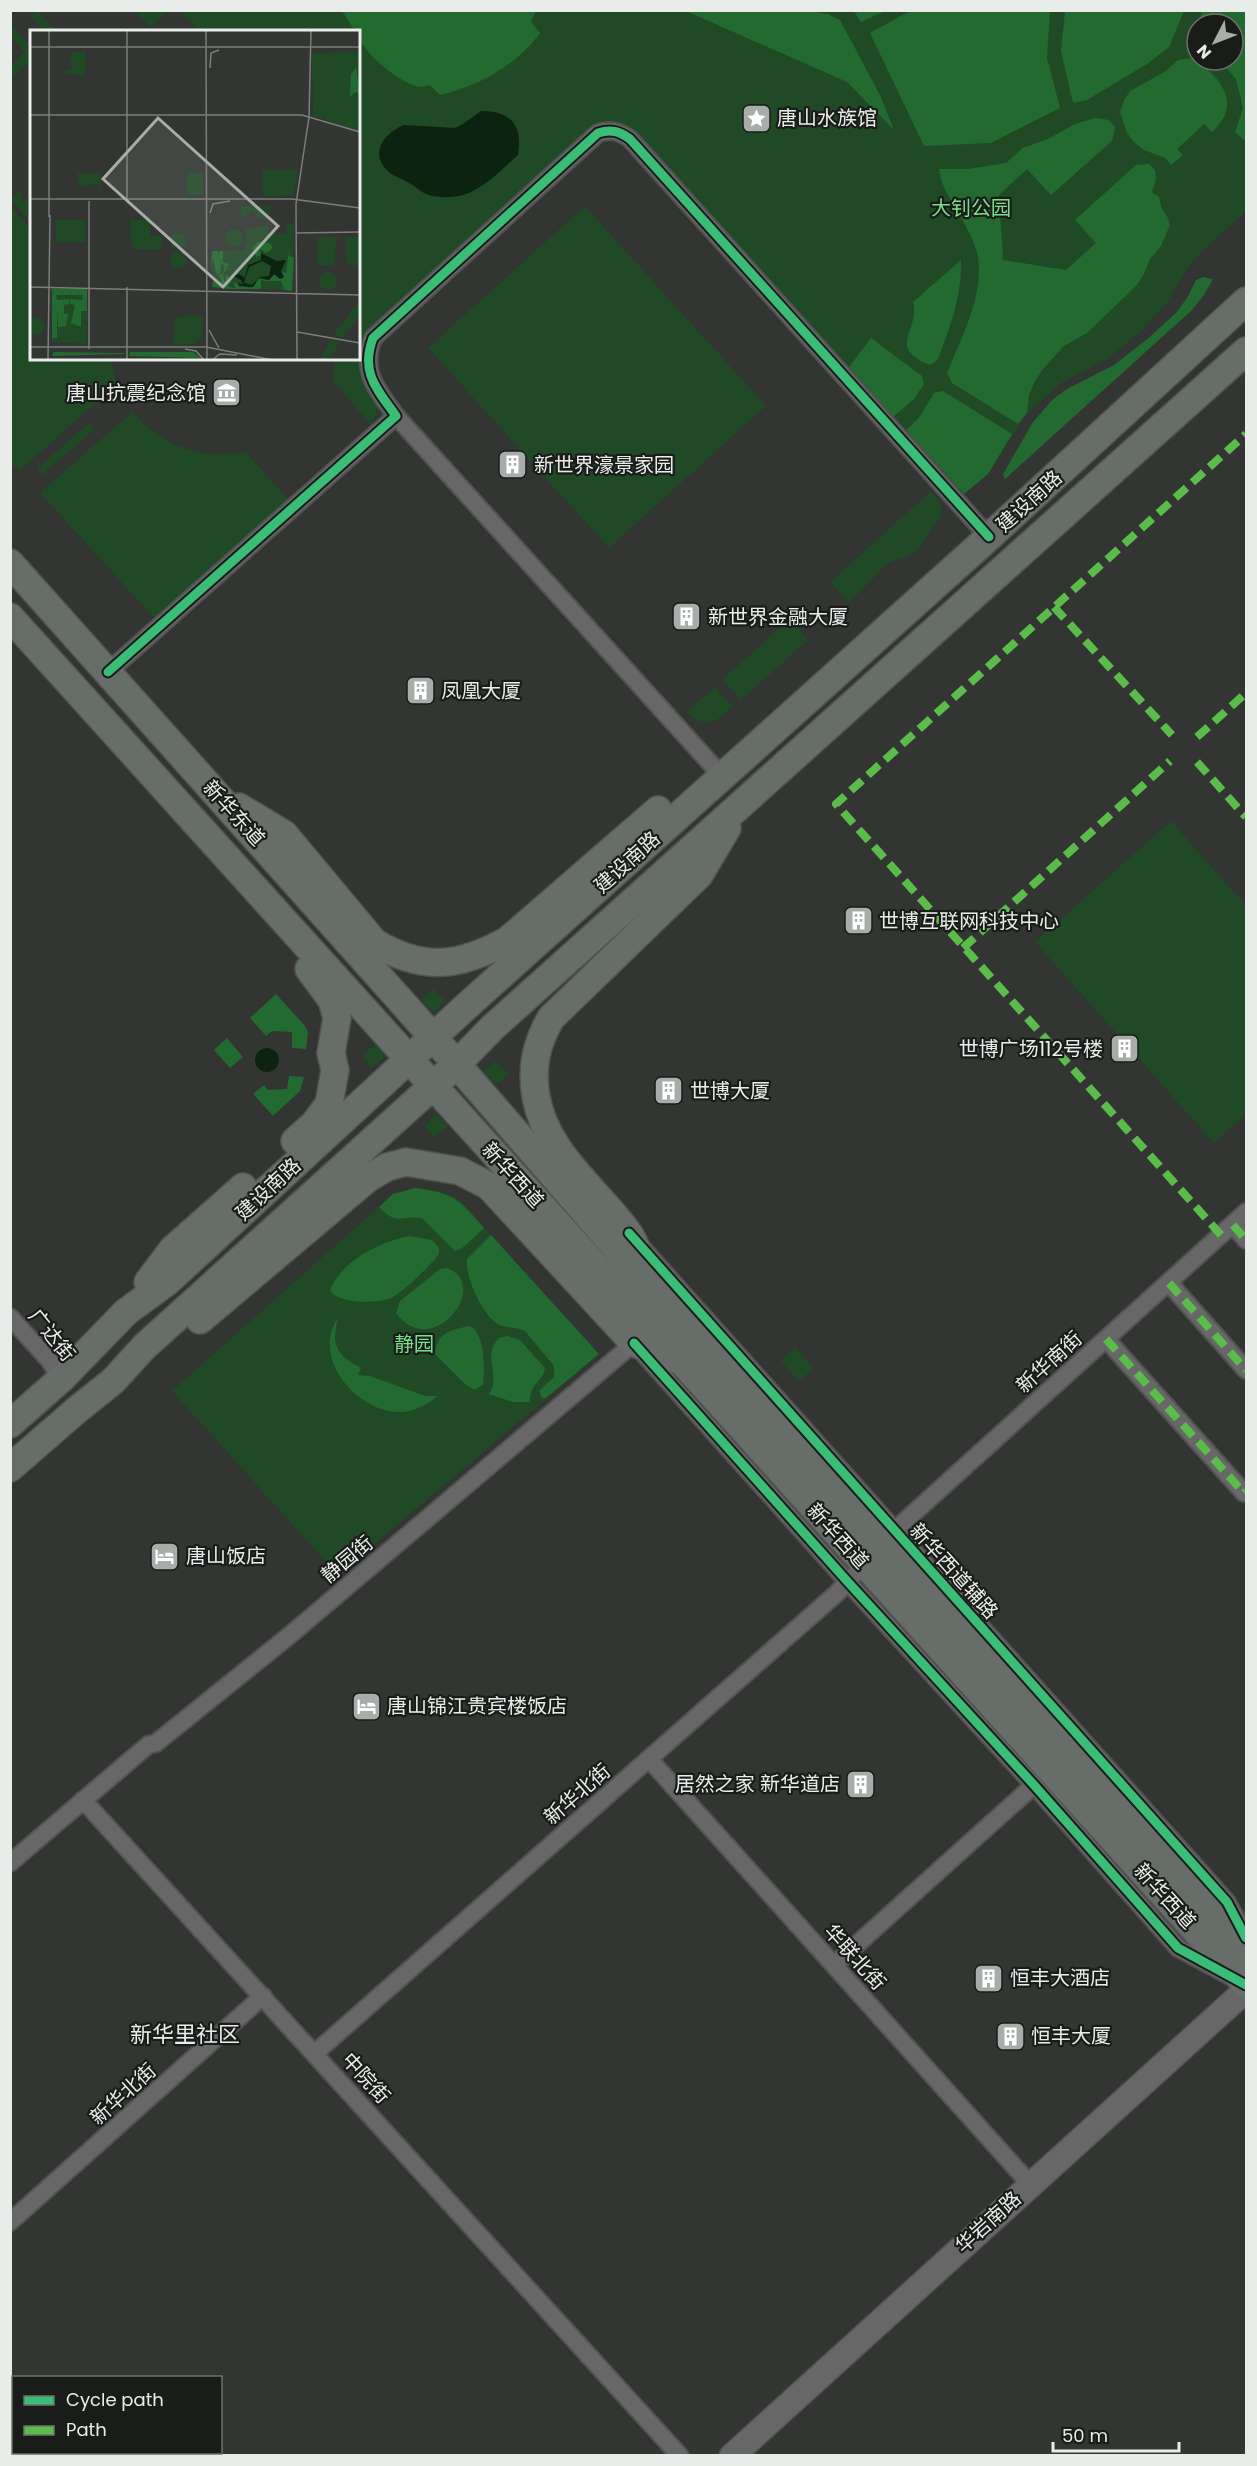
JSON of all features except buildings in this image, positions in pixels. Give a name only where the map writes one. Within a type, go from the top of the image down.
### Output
[{"type":"main road","name":"建设南路","points":[[10,1424],[61,1379],[126,1312],[167,1282],[433,1037],[989,537],[1246,301]]},
{"type":"main road","name":"建设南路","points":[[10,1468],[113,1382],[144,1347],[456,1065],[492,1028],[1244,358]]},
{"type":"main road","name":"新华东道","points":[[10,563],[456,1065]]},
{"type":"main road","name":"新华东道","points":[[10,617],[433,1086]]},
{"type":"main road","points":[[215,792],[284,834],[374,942],[391,952],[415,959],[453,963],[482,954],[508,940],[690,782],[712,765],[758,744]]},
{"type":"main road","points":[[656,1294],[629,1233],[557,1150],[544,1128],[533,1077],[534,1062],[540,1038],[551,1018],[699,875],[742,803]]},
{"type":"main road","points":[[126,1312],[173,1249],[314,1124],[329,1104],[334,1085],[335,1070],[331,1053],[337,1018],[332,1000],[321,983],[248,898],[226,855]]},
{"type":"main road","name":"新华西道","points":[[456,1065],[656,1294],[887,1536],[1246,1950]]},
{"type":"main road","name":"新华西道","points":[[433,1086],[679,1360],[856,1573],[1246,1984]]},
{"type":"main road","points":[[113,1382],[192,1327],[367,1179],[387,1167],[406,1162],[460,1171],[489,1186],[634,1343],[679,1360]]},
{"type":"street","points":[[712,765],[396,416],[372,383],[368,370],[368,352],[373,338],[598,134],[607,130],[620,132],[630,139],[989,537]]},
{"type":"street","points":[[108,672],[396,416]]},
{"type":"street","name":"新华南街","points":[[887,1536],[1246,1212]]},
{"type":"street","points":[[1233,1225],[1246,1240]]},
{"type":"street","name":"新华西道辅路","points":[[629,1233],[887,1536],[1227,1902],[1246,1938]]},
{"type":"street","points":[[1169,1282],[1246,1370]]},
{"type":"street","name":"广达街","points":[[10,1317],[49,1359],[61,1379]]},
{"type":"street","points":[[1106,1339],[1244,1493],[1246,1491]]},
{"type":"street","points":[[634,1343],[856,1573],[1034,1785],[1178,1948],[1246,1984]]},
{"type":"street","name":"静园街","points":[[83,1800],[148,1745],[156,1743],[290,1635],[634,1343]]},
{"type":"street","name":"新华北街","points":[[315,2053],[650,1759],[837,1593],[856,1573]]},
{"type":"street","name":"华联北街","points":[[650,1759],[1030,2184]]},
{"type":"street","points":[[834,1965],[1034,1785]]},
{"type":"street","points":[[10,1863],[83,1800]]},
{"type":"street","name":"中院街","points":[[83,1800],[680,2456]]},
{"type":"street","name":"华岩南路","points":[[732,2456],[1246,1990]]},
{"type":"street","name":"新华北街","points":[[10,2223],[263,1996]]},
{"type":"green space","points":[[1065,10],[1184,11],[1169,47],[1147,64],[1087,100],[1073,103],[1061,51]]},
{"type":"green space","points":[[38,11],[55,30],[43,30],[31,16]]},
{"type":"green space","points":[[135,11],[168,11],[150,27]]},
{"type":"green space","name":"大钊公园","points":[[180,11],[1246,11],[1246,211],[1199,254],[1188,267],[1167,303],[1142,330],[1108,359],[1063,382],[1027,413],[988,474],[964,494],[633,129],[622,123],[600,123],[365,333],[360,360],[360,30],[198,30]]},
{"type":"green space","points":[[342,11],[536,11],[531,22],[540,33],[531,45],[508,65],[482,80],[440,95],[430,85],[421,87],[413,85],[393,74],[365,48],[360,39],[360,30],[354,30]]},
{"type":"green space","points":[[686,11],[809,11],[828,14],[840,20],[880,95],[894,130],[847,82]]},
{"type":"green space","points":[[854,11],[882,11],[883,12],[861,22]]},
{"type":"green space","points":[[910,11],[1050,11],[1047,58],[1060,108],[991,143],[924,146],[870,33]]},
{"type":"green space","points":[[1246,11],[1246,142],[1235,132],[1243,108],[1236,79],[1230,72],[1245,72],[1245,12],[1202,12]]},
{"type":"green space","points":[[13,27],[30,46],[30,61],[11,78],[11,65],[25,52],[11,37]]},
{"type":"green space","points":[[1185,59],[1185,72],[1210,72],[1219,82],[1227,101],[1226,111],[1212,132],[1204,124],[1177,149],[1183,155],[1171,165],[1165,158],[1144,150],[1135,143],[1127,133],[1120,112],[1130,91],[1166,71],[1178,60]]},
{"type":"green space","points":[[1095,118],[1109,120],[1115,127],[1112,141],[1051,195],[1027,169],[999,195],[1003,260],[1066,270],[1096,243],[1075,220],[1136,165],[1149,164],[1155,170],[1156,180],[1152,192],[1159,197],[1170,225],[1161,246],[1150,259],[1143,276],[1135,287],[1087,333],[1064,346],[1043,369],[1029,395],[1027,413],[1018,424],[952,383],[947,373],[975,302],[979,272],[974,244],[945,190],[939,169],[968,169],[1006,163],[1023,148],[1048,139],[1075,124]]},
{"type":"green space","points":[[21,189],[22,201],[30,201],[30,222],[11,200]]},
{"type":"green space","points":[[10,206],[30,228],[30,360],[110,360],[117,384],[19,471],[10,462]]},
{"type":"green space","points":[[585,206],[766,406],[609,548],[428,348]]},
{"type":"green space","points":[[961,260],[960,285],[951,321],[939,357],[930,365],[910,352],[907,345],[914,313],[913,302]]},
{"type":"green space","points":[[1203,277],[1213,279],[1191,311],[1005,479],[1003,474],[1033,422],[1053,399],[1067,389],[1114,365],[1146,340],[1176,313],[1196,280]]},
{"type":"green space","points":[[871,338],[922,376],[924,384],[914,399],[893,417],[849,367]]},
{"type":"green space","name":"大钊公园","points":[[335,360],[360,360],[362,376],[376,405],[377,411],[371,425],[332,380]]},
{"type":"green space","points":[[943,391],[1012,434],[988,474],[964,494],[906,430],[918,419],[934,393]]},
{"type":"green space","points":[[133,411],[156,433],[184,448],[214,454],[246,452],[289,500],[156,620],[40,493]]},
{"type":"green space","points":[[89,423],[95,429],[42,475],[37,469]]},
{"type":"green space","points":[[931,491],[942,506],[941,516],[919,548],[910,555],[888,563],[849,603],[830,582]]},
{"type":"green space","points":[[789,619],[808,640],[741,700],[722,680]]},
{"type":"green space","points":[[715,687],[733,707],[721,717],[705,723],[686,712]]},
{"type":"green space","points":[[1171,821],[1246,906],[1246,1114],[1214,1143],[1035,942]]},
{"type":"green space","points":[[433,989],[445,1001],[433,1013],[421,1000]]},
{"type":"green space","points":[[276,994],[305,1026],[308,1032],[306,1049],[292,1048],[292,1032],[272,1031],[266,1036],[250,1018]]},
{"type":"green space","points":[[227,1038],[243,1057],[230,1068],[214,1050]]},
{"type":"green space","points":[[375,1044],[386,1056],[372,1068],[362,1056]]},
{"type":"green space","points":[[495,1061],[508,1073],[508,1076],[496,1085],[484,1071]]},
{"type":"green space","points":[[289,1076],[304,1077],[300,1091],[273,1116],[253,1094],[264,1085],[268,1090],[287,1089]]},
{"type":"green space","points":[[437,1114],[448,1126],[434,1138],[424,1126]]},
{"type":"green space","name":"静园","points":[[415,1188],[439,1191],[460,1200],[599,1354],[338,1575],[172,1391],[393,1194]]},
{"type":"green space","points":[[415,1188],[439,1192],[455,1199],[484,1228],[461,1249],[455,1251],[422,1218],[395,1218],[379,1207],[393,1194]]},
{"type":"green space","points":[[491,1235],[599,1354],[546,1398],[542,1398],[539,1391],[554,1377],[554,1366],[525,1331],[501,1326],[492,1319],[486,1313],[472,1285],[467,1259]]},
{"type":"green space","points":[[409,1236],[432,1240],[439,1248],[439,1254],[396,1295],[385,1300],[358,1302],[334,1295],[330,1290],[343,1270],[363,1254],[386,1243]]},
{"type":"green space","points":[[446,1268],[459,1276],[463,1288],[461,1302],[440,1324],[426,1329],[411,1326],[396,1313],[400,1301],[440,1269]]},
{"type":"green space","points":[[338,1318],[335,1335],[338,1348],[341,1354],[361,1368],[358,1375],[370,1376],[425,1396],[438,1396],[420,1407],[400,1412],[384,1410],[355,1393],[343,1380],[334,1365],[330,1349],[331,1333]]},
{"type":"green space","points":[[470,1326],[479,1336],[484,1362],[483,1385],[474,1390],[435,1354],[438,1341],[446,1333]]},
{"type":"green space","points":[[508,1336],[520,1340],[545,1368],[542,1377],[532,1390],[530,1402],[512,1402],[489,1394],[493,1380],[492,1350],[501,1337]]},
{"type":"green space","points":[[795,1347],[814,1368],[799,1381],[781,1361]]},
{"type":"shaded area","points":[[481,111],[500,114],[513,122],[519,135],[518,155],[492,178],[471,192],[454,197],[430,195],[392,174],[382,163],[379,150],[386,138],[397,128],[404,125],[455,128]]},
{"type":"shaded area","points":[[267,1048],[276,1051],[279,1060],[276,1069],[267,1072],[258,1069],[255,1060],[258,1051]]},
{"type":"marked path","points":[[1221,1235],[836,804],[1246,434]]},
{"type":"marked path","points":[[1054,607],[1172,735]]},
{"type":"marked path","points":[[1197,737],[1246,693]]},
{"type":"marked path","points":[[963,948],[1170,761]]},
{"type":"marked path","points":[[1197,762],[1246,817]]},
{"type":"marked path","points":[[1233,1225],[1246,1240]]},
{"type":"marked path","points":[[1169,1283],[1246,1370]]},
{"type":"marked path","points":[[1106,1339],[1244,1493],[1246,1491]]},
{"type":"cycle path","points":[[108,672],[396,416],[372,380],[368,361],[373,338],[598,133],[607,131],[630,139],[989,537]]},
{"type":"cycle path","points":[[629,1233],[1227,1902],[1246,1938]]},
{"type":"cycle path","points":[[634,1343],[1034,1785],[1178,1948],[1246,1985]]},
{"type":"place","name":"唐山水族馆","points":[[756,118]]},
{"type":"place","name":"唐山抗震纪念馆","points":[[227,393]]},
{"type":"place","name":"新世界濠景家园","points":[[513,465]]},
{"type":"place","name":"新世界金融大厦","points":[[687,617]]},
{"type":"place","name":"凤凰大厦","points":[[420,691]]},
{"type":"place","name":"世博互联网科技中心","points":[[858,921]]},
{"type":"place","name":"世博广场112号楼","points":[[1124,1049]]},
{"type":"place","name":"世博大厦","points":[[669,1091]]},
{"type":"place","name":"唐山饭店","points":[[165,1556]]},
{"type":"place","name":"唐山锦江贵宾楼饭店","points":[[366,1706]]},
{"type":"place","name":"居然之家 新华道店","points":[[861,1784]]},
{"type":"place","name":"恒丰大酒店","points":[[989,1978]]},
{"type":"place","name":"恒丰大厦","points":[[1010,2036]]},
{"type":"district","name":"新华里社区","points":[[185,2034]]}]
